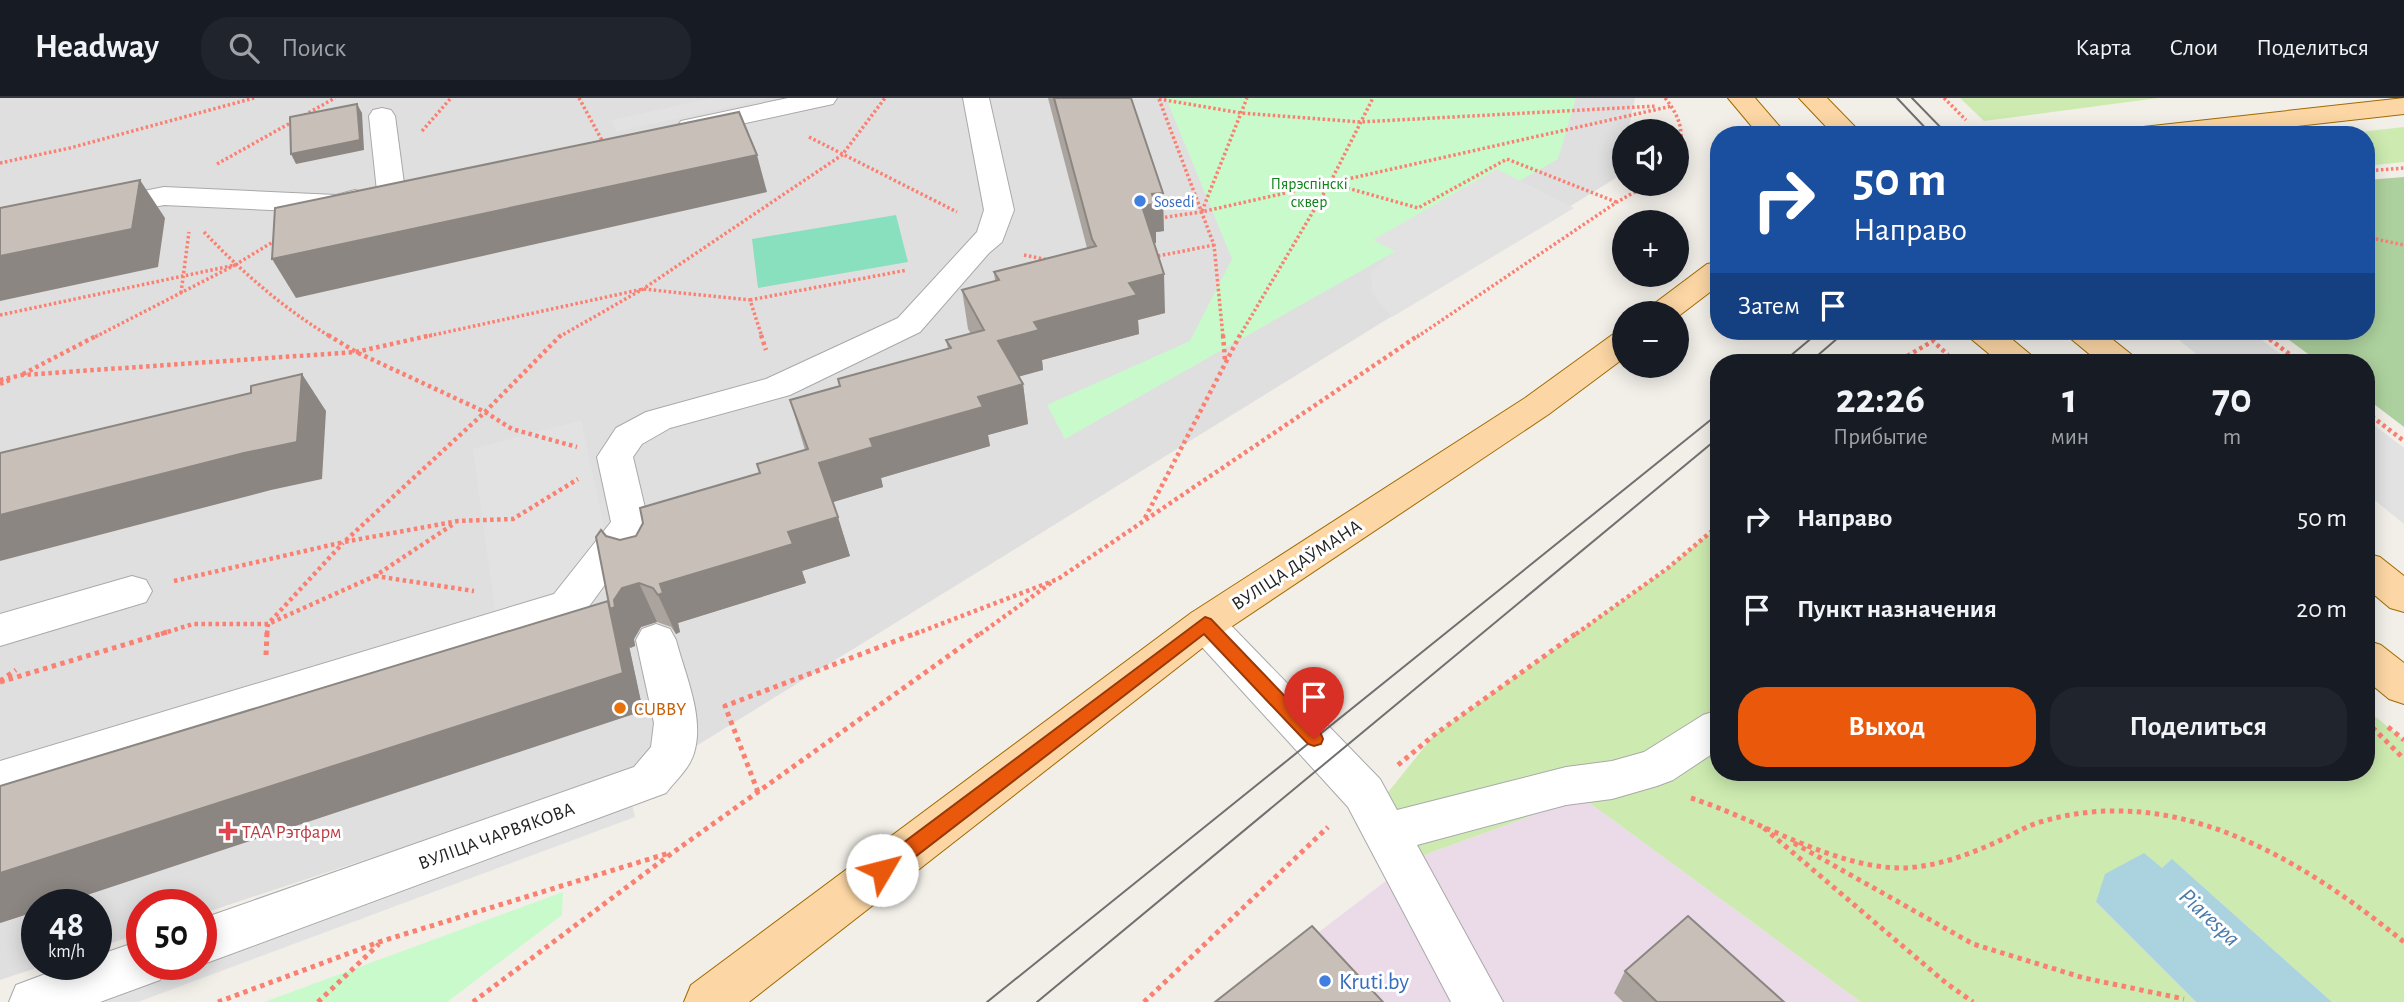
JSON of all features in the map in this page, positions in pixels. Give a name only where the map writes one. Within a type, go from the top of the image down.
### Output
[{"type":"main road","points":[[1741,98],[1766,126]]},
{"type":"main road","points":[[1812,98],[1841,126]]},
{"type":"main road","points":[[2224,126],[2404,106]]},
{"type":"main road","points":[[1678,301],[1710,277]]},
{"type":"main road","points":[[1993,340],[2009,354]]},
{"type":"main road","points":[[2093,340],[2110,354]]},
{"type":"main road","name":"ВУЛІЦА ДАЎМАНА","points":[[709,1002],[1205,624],[1537,406],[1612,351]]},
{"type":"main road","points":[[2375,573],[2404,597]]},
{"type":"main road","points":[[2375,663],[2404,687]]},
{"type":"street","points":[[605,145],[824,98]]},
{"type":"street","points":[[639,563],[615,457],[629,436],[658,420],[778,387],[909,326],[985,239],[999,210],[976,98]]},
{"type":"street","points":[[0,228],[164,196],[336,204],[405,188],[382,116]]},
{"type":"street","points":[[0,780],[568,605],[629,525]]},
{"type":"street","points":[[0,630],[132,591]]},
{"type":"street","points":[[1205,624],[1364,793],[1478,1002]]},
{"type":"street","name":"ВУЛІЦА ЧАРВЯКОВА","points":[[217,936],[650,780],[672,753],[676,723],[656,640]]},
{"type":"street","points":[[1388,833],[1566,786],[1612,780],[1657,767],[1710,733]]},
{"type":"street","points":[[34,1002],[126,969]]},
{"type":"path","points":[[0,163],[82,145],[254,98]]},
{"type":"path","points":[[335,98],[270,132],[164,196],[170,204],[191,218],[235,265],[308,323],[356,352],[485,412],[512,429],[615,457]]},
{"type":"path","points":[[579,98],[605,145]]},
{"type":"path","points":[[263,699],[268,624],[344,542],[485,412],[562,334],[643,289],[842,155],[885,98]]},
{"type":"path","points":[[1201,212],[1247,98]]},
{"type":"path","points":[[1145,519],[1225,361],[1330,183],[1373,98]]},
{"type":"path","points":[[1665,98],[1679,119]]},
{"type":"path","points":[[1944,98],[1966,120]]},
{"type":"path","points":[[1159,99],[1241,113],[1360,122],[1672,106]]},
{"type":"path","points":[[1159,99],[1214,245],[1225,361]]},
{"type":"path","points":[[1160,218],[1201,212],[1672,106]]},
{"type":"path","points":[[762,111],[985,239],[1056,261]]},
{"type":"path","points":[[1330,183],[1418,208],[1507,159],[1617,202]]},
{"type":"path","points":[[2375,170],[2404,168]]},
{"type":"path","points":[[473,1002],[675,851],[1058,579],[1628,196]]},
{"type":"path","points":[[181,293],[191,218]]},
{"type":"path","points":[[22,375],[356,352],[643,289],[750,300],[913,268],[985,239]]},
{"type":"path","points":[[2375,239],[2404,245]]},
{"type":"path","points":[[1148,258],[1214,245]]},
{"type":"path","points":[[0,315],[235,265]]},
{"type":"path","points":[[0,382],[22,375],[235,265]]},
{"type":"path","points":[[750,300],[778,387]]},
{"type":"path","points":[[2270,340],[2289,354]]},
{"type":"path","points":[[1910,354],[1933,341]]},
{"type":"path","points":[[2375,419],[2404,441]]},
{"type":"path","points":[[132,591],[344,542],[458,521],[513,519],[615,457]]},
{"type":"path","points":[[0,682],[193,624],[268,624],[375,576],[458,521]]},
{"type":"path","points":[[1144,1002],[1364,793],[1434,735],[1668,568],[1710,533]]},
{"type":"path","points":[[758,792],[725,706],[1058,579]]},
{"type":"path","points":[[2375,731],[2404,759]]},
{"type":"path","points":[[1689,798],[1758,822],[1806,845],[1853,862],[1887,867],[1924,866],[1954,859],[2035,824],[2083,811],[2129,810],[2191,819],[2245,837],[2312,873],[2370,913],[2404,942]]},
{"type":"path","points":[[1758,822],[1973,944],[2084,978],[2183,999]]},
{"type":"path","points":[[1758,822],[1946,983],[1973,1002]]},
{"type":"path","points":[[218,1002],[382,941],[675,851]]},
{"type":"path","points":[[318,1002],[382,941]]},
{"type":"shaded area","points":[[0,98],[1635,98],[1631,119],[1612,119],[1612,180],[680,756],[217,909],[217,889],[126,889],[126,938],[112,943],[112,889],[21,889],[21,973],[0,980]]},
{"type":"shaded area","points":[[711,98],[769,98],[616,132],[612,120]]},
{"type":"shaded area","points":[[1497,169],[1574,208],[1392,317],[1372,293],[1371,271],[1395,251],[1373,240]]},
{"type":"shaded area","points":[[2179,340],[2262,340],[2280,354],[2196,354]]},
{"type":"shaded area","points":[[581,420],[617,588],[497,625],[473,449]]},
{"type":"shaded area","points":[[2375,426],[2404,448],[2404,524],[2375,500]]},
{"type":"shaded area","points":[[628,788],[635,817],[217,973],[217,957]]},
{"type":"shaded area","points":[[1576,793],[1861,1002],[1227,1002],[1416,858],[1531,816]]},
{"type":"shaded area","points":[[126,970],[126,980],[197,980],[138,1002],[34,1002],[97,980],[112,980],[112,975]]},
{"type":"green space","name":"Пярэспінскі сквер","points":[[1166,98],[1576,98],[1558,159],[1065,439],[1047,405],[1190,341],[1232,259]]},
{"type":"green space","points":[[1960,98],[2158,98],[1984,121]]},
{"type":"green space","points":[[2404,127],[2404,162],[2375,165],[2375,130]]},
{"type":"green space","points":[[2404,177],[2404,427],[2375,405],[2375,354],[2308,354],[2289,340],[2375,340],[2375,179]]},
{"type":"green space","points":[[896,215],[908,262],[758,288],[752,239]]},
{"type":"green space","points":[[1710,533],[1710,781],[2375,781],[2375,716],[2404,740],[2404,1002],[2332,1002],[2173,860],[2096,902],[2196,1002],[1861,1002],[1576,793],[1531,816],[1416,858],[1385,796],[1434,735],[1668,568]]},
{"type":"green space","points":[[563,892],[562,915],[447,1002],[264,1002]]},
{"type":"water","name":"Piarespa","points":[[2144,853],[2162,868],[2172,859],[2332,1002],[2196,1002],[2096,902],[2105,874]]},
{"type":"building","points":[[1054,98],[1131,98],[1163,193],[1152,194],[1155,204],[1142,206],[1164,274],[1129,283],[1137,295],[1034,322],[1039,330],[998,341],[1023,384],[978,397],[983,407],[870,439],[873,447],[819,463],[838,517],[788,532],[793,544],[660,584],[663,593],[658,595],[653,588],[639,583],[622,588],[614,600],[615,607],[610,609],[596,537],[601,530],[606,536],[620,540],[636,536],[643,523],[640,508],[760,473],[757,464],[808,449],[790,400],[840,386],[838,379],[951,348],[946,340],[984,330],[962,290],[999,280],[994,272],[1096,246]]},
{"type":"building","points":[[357,104],[360,140],[291,154],[290,117]]},
{"type":"building","points":[[739,112],[757,155],[272,259],[275,208]]},
{"type":"building","points":[[140,180],[132,229],[0,256],[0,208]]},
{"type":"building","points":[[302,374],[297,442],[0,515],[0,453],[251,393],[251,386]]},
{"type":"building","points":[[608,601],[623,673],[0,873],[0,786]]},
{"type":"building","points":[[1688,916],[1784,1002],[1657,1002],[1625,971]]},
{"type":"building","points":[[1312,926],[1383,1002],[1215,1002]]},
{"type":"tram line","points":[[1897,98],[1923,126]]},
{"type":"tram line","points":[[1912,98],[1939,126]]},
{"type":"tram line","points":[[1793,354],[1809,340]]},
{"type":"tram line","points":[[1819,354],[1836,340]]},
{"type":"tram line","points":[[987,1002],[1710,420]]},
{"type":"tram line","points":[[1037,1002],[1710,445]]},
{"type":"place","name":"Sosedi","points":[[1140,201]]},
{"type":"place","name":"CUBBY","points":[[620,708]]},
{"type":"place","name":"ТАА Рэтфарм","points":[[228,831]]},
{"type":"place","name":"Kruti.by","points":[[1325,981]]},
{"type":"route","points":[[882,870],[1205,624],[1314,739]]}]
